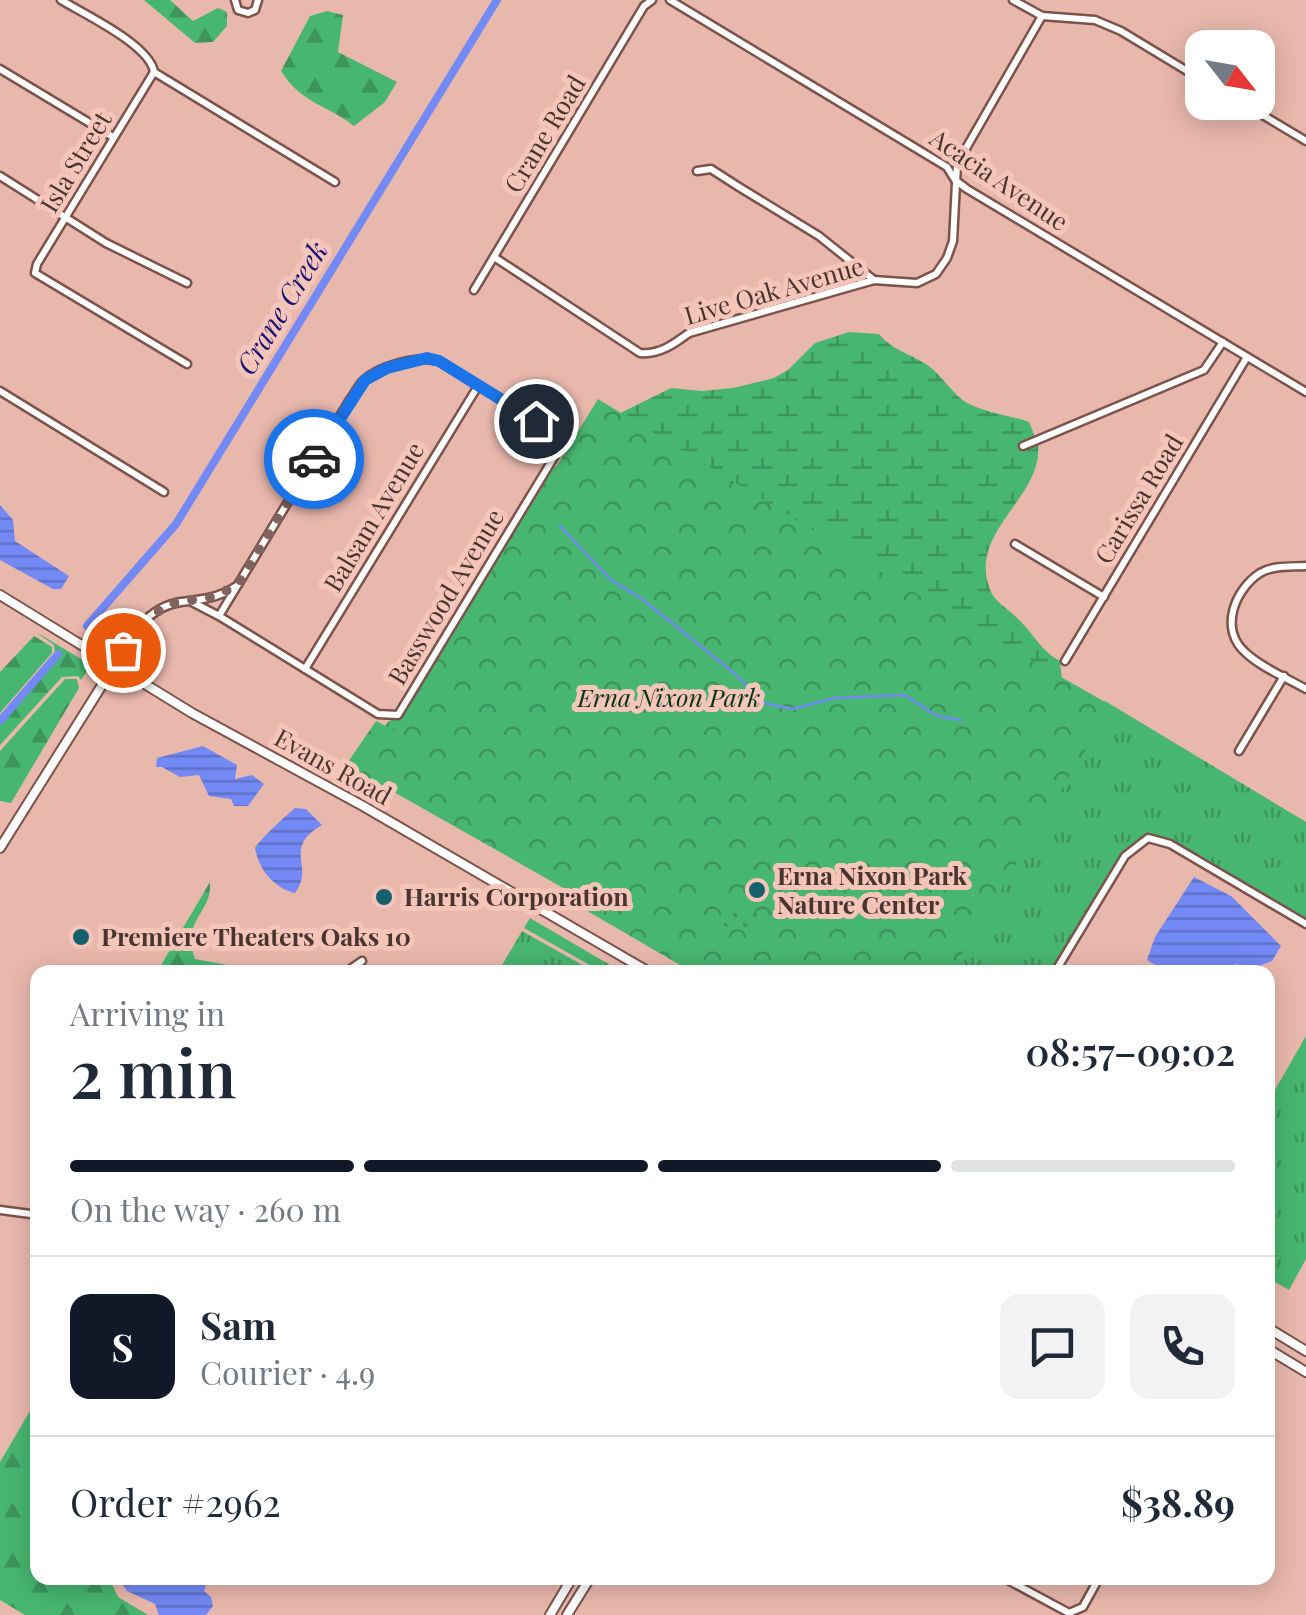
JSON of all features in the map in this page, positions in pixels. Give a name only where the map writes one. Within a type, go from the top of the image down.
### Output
[{"type":"street","points":[[61,0],[140,48],[152,62],[154,72],[335,182]]},
{"type":"street","points":[[235,0],[238,10],[244,13],[255,10],[258,0]]},
{"type":"street","name":"Crane Road","points":[[474,290],[644,6],[652,0]]},
{"type":"street","name":"Acacia Avenue","points":[[670,0],[947,167],[955,180],[1306,392]]},
{"type":"street","points":[[1012,0],[1042,16],[1092,19],[1121,31],[1185,70]]},
{"type":"street","name":"Live Oak Avenue","points":[[494,257],[640,353],[650,354],[689,333],[874,280],[917,284],[936,274],[947,258],[952,241],[957,164],[1042,16]]},
{"type":"street","points":[[0,69],[113,137]]},
{"type":"street","name":"Isla Street","points":[[154,72],[37,264],[35,274],[187,364]]},
{"type":"street","points":[[1271,120],[1306,141]]},
{"type":"street","points":[[697,171],[710,169],[739,186],[819,236],[874,280]]},
{"type":"street","points":[[0,176],[106,243],[186,283]]},
{"type":"street","points":[[1023,446],[1204,370],[1223,342]]},
{"type":"street","name":"Carissa Road","points":[[1066,661],[1248,356]]},
{"type":"street","points":[[219,616],[365,380],[387,368],[427,358],[478,386]]},
{"type":"street","name":"Basswood Avenue","points":[[305,669],[378,714],[398,715],[565,439],[478,386]]},
{"type":"street","name":"Balsam Avenue","points":[[305,669],[478,386]]},
{"type":"street","points":[[0,391],[164,492]]},
{"type":"street","points":[[1015,544],[1104,597]]},
{"type":"street","points":[[1306,566],[1272,568],[1258,574],[1234,604],[1231,622],[1234,638],[1245,652],[1306,689]]},
{"type":"street","points":[[0,848],[136,628],[168,604],[192,602],[237,586]]},
{"type":"street","name":"Evans Road","points":[[0,595],[114,666],[636,965]]},
{"type":"street","points":[[192,602],[305,669]]},
{"type":"street","points":[[1239,751],[1284,676]]},
{"type":"street","points":[[1059,965],[1125,856],[1148,838],[1170,844],[1306,924]]},
{"type":"street","points":[[356,965],[362,961]]},
{"type":"street","points":[[0,1210],[30,1214]]},
{"type":"street","points":[[1275,1332],[1306,1351]]},
{"type":"street","points":[[1275,1353],[1306,1372]]},
{"type":"street","points":[[550,1615],[568,1585]]},
{"type":"street","points":[[568,1615],[586,1585]]},
{"type":"street","points":[[1017,1585],[1069,1613],[1082,1607],[1095,1585]]},
{"type":"green space","points":[[144,0],[170,0],[193,21],[218,8],[227,12],[227,26],[213,42],[195,43]]},
{"type":"green space","points":[[327,11],[343,15],[338,52],[397,82],[385,102],[354,126],[306,97],[281,71],[310,16]]},
{"type":"green space","points":[[849,332],[879,334],[932,369],[967,403],[1029,422],[1035,437],[1018,445],[1022,452],[1038,444],[1037,463],[1030,481],[996,533],[988,551],[986,571],[996,600],[1060,661],[1063,691],[400,775],[369,788],[344,773],[389,721],[401,717],[550,473],[590,428],[671,388],[733,388],[774,378],[788,370],[815,343]]},
{"type":"green space","name":"Erna Nixon Park","points":[[598,399],[942,609],[1112,706],[955,965],[680,965],[577,905],[581,898],[346,765],[376,721],[394,730]]},
{"type":"green space","points":[[36,632],[91,665],[81,680],[78,676],[62,677],[0,745],[0,718],[55,655],[54,645]]},
{"type":"green space","points":[[34,636],[52,647],[52,653],[0,713],[0,672]]},
{"type":"green space","points":[[65,679],[77,679],[79,688],[11,803],[0,801],[0,751]]},
{"type":"green space","points":[[1105,701],[1306,822],[1306,920],[1172,840],[1148,834],[1121,853],[1054,965],[817,965],[960,942]]},
{"type":"green space","points":[[210,882],[207,902],[192,933],[192,945],[195,959],[227,965],[161,965]]},
{"type":"green space","points":[[734,903],[758,914],[746,929],[728,930],[722,921],[727,907]]},
{"type":"green space","points":[[530,918],[610,965],[590,965],[524,928]]},
{"type":"green space","points":[[522,931],[583,965],[502,965]]},
{"type":"green space","points":[[1306,1036],[1306,1259],[1289,1290],[1275,1282],[1275,1090]]},
{"type":"green space","points":[[30,1411],[30,1585],[112,1585],[118,1597],[148,1615],[25,1615],[0,1600],[0,1462]]},
{"type":"water","points":[[0,505],[13,520],[15,541],[69,576],[61,589],[53,589],[0,560]]},
{"type":"water","points":[[203,746],[237,765],[235,779],[252,775],[264,784],[248,806],[234,806],[231,799],[209,796],[199,775],[180,777],[156,767],[157,758]]},
{"type":"water","points":[[295,808],[306,809],[322,825],[303,842],[301,883],[295,893],[269,877],[255,848]]},
{"type":"water","points":[[1194,877],[1231,896],[1281,946],[1272,961],[1261,965],[1157,965],[1147,960],[1155,937]]},
{"type":"water","points":[[123,1585],[206,1585],[204,1591],[213,1606],[206,1615],[159,1615],[155,1604],[127,1591]]},
{"type":"waterway","name":"Crane Creek","points":[[87,626],[176,524],[497,0]]},
{"type":"waterway","points":[[560,526],[610,579],[642,599],[734,673],[763,703],[793,709],[835,698],[905,695],[937,716],[961,720]]},
{"type":"waterway","name":"Crane Creek","points":[[0,721],[58,654]]},
{"type":"way so far","points":[[123,650],[136,628],[168,604],[192,602],[237,586],[314,459]]},
{"type":"place","name":"Erna Nixon Park Nature Center","points":[[757,890]]},
{"type":"place","name":"Harris Corporation","points":[[384,897]]},
{"type":"place","name":"Premiere Theaters Oaks 10","points":[[81,937]]},
{"type":"route","points":[[314,459],[365,380],[387,368],[427,358],[439,361],[536,421]]}]
